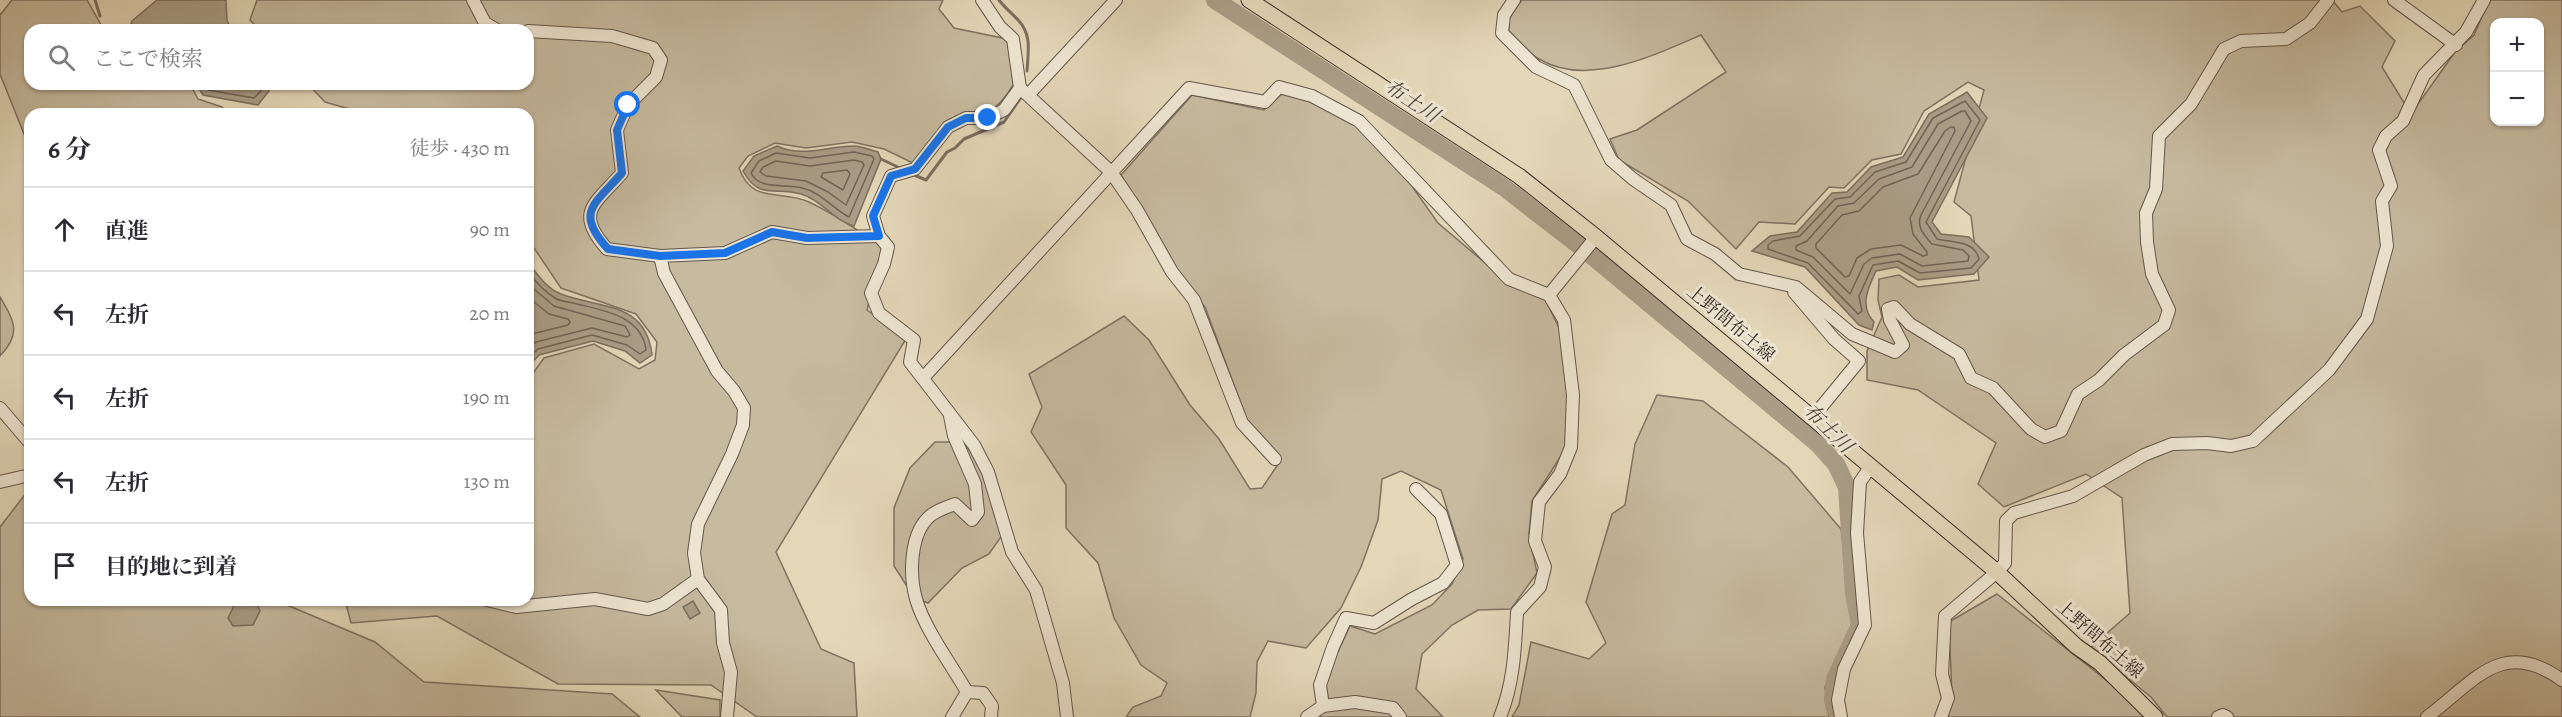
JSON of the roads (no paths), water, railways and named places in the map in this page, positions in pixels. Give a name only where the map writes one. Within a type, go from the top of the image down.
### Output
[{"type":"main road","name":"上野間布土線","points":[[1249,0],[1519,176],[1814,417],[1997,572],[2076,646],[2100,663],[2155,717]]},
{"type":"street","points":[[473,0],[487,24]]},
{"type":"street","points":[[982,0],[1000,27],[1013,39],[1024,91],[1111,172],[1137,210],[1172,272],[1194,300],[1242,423],[1275,459]]},
{"type":"street","points":[[1067,717],[1063,683],[1036,590],[1012,552],[988,472],[974,445],[910,362],[914,340],[879,313],[871,293],[884,264],[888,247],[879,236],[873,216],[891,176],[915,169],[948,127],[966,118],[988,118],[1004,110],[1116,0]]},
{"type":"street","points":[[1514,0],[1504,15],[1502,33],[1536,67],[1574,85],[1611,160],[1633,179],[1671,205],[1687,239],[1715,254],[1739,274],[1796,287],[1852,334],[1895,352],[1903,345],[1890,320],[1888,309],[1893,307],[1910,324],[1959,354],[1971,378],[1993,388],[2031,429],[2045,437],[2061,431],[2078,394],[2099,380],[2124,355],[2164,326],[2169,310],[2152,274],[2147,242],[2146,213],[2156,189],[2159,136],[2191,104],[2224,49],[2241,41],[2286,39],[2310,23],[2328,0]]},
{"type":"street","points":[[2394,0],[2456,45]]},
{"type":"street","points":[[1941,717],[1948,698],[1942,674],[1945,616],[2005,563],[2006,521],[2014,513],[2073,496],[2144,455],[2172,444],[2207,443],[2230,446],[2253,441],[2329,370],[2367,319],[2387,246],[2382,201],[2391,186],[2379,150],[2386,136],[2403,121],[2424,75],[2456,45],[2484,0]]},
{"type":"street","points":[[534,31],[612,36],[653,48],[661,60],[656,76],[628,105],[617,130],[622,173],[592,208],[589,221],[594,234],[608,249],[660,256],[725,253],[772,232],[807,238],[879,236]]},
{"type":"street","points":[[922,378],[1190,88],[1265,102],[1279,87],[1312,96],[1359,121],[1509,279],[1549,295],[1564,320],[1573,395],[1571,447],[1560,474],[1539,502],[1535,541],[1545,567],[1540,586],[1517,612],[1514,660],[1507,699],[1500,717]]},
{"type":"street","points":[[1549,295],[1596,237]]},
{"type":"street","points":[[660,256],[664,273],[717,371],[734,391],[744,408],[743,425],[732,454],[698,524],[694,553],[698,579],[721,610],[723,643],[732,672],[727,717]]},
{"type":"street","points":[[1780,284],[1795,293],[1834,339],[1859,361],[1814,417]]},
{"type":"street","points":[[0,408],[24,436]]},
{"type":"street","points":[[949,412],[954,436],[975,484],[978,512],[972,520],[955,504],[932,514],[921,526],[914,542],[913,567],[916,598],[927,623],[967,692]]},
{"type":"street","points":[[1841,717],[1838,700],[1844,669],[1865,625],[1857,533],[1860,482],[1871,466]]},
{"type":"street","points":[[0,482],[24,476]]},
{"type":"street","points":[[1323,706],[1320,685],[1346,618],[1374,623],[1412,599],[1443,584],[1456,565],[1441,514],[1416,489]]},
{"type":"street","points":[[534,605],[595,599],[648,609],[663,604],[698,579]]},
{"type":"street","points":[[2427,717],[2488,670],[2505,661],[2523,661],[2544,667],[2562,680]]},
{"type":"street","points":[[952,717],[967,692]]},
{"type":"street","points":[[967,692],[983,693],[992,706],[991,717]]},
{"type":"street","points":[[1307,717],[1323,706],[1355,702],[1393,708],[1400,717]]},
{"type":"street","points":[[2218,717],[2223,715],[2227,717]]},
{"type":"water","points":[[157,0],[226,0],[229,24],[131,24]]},
{"type":"water","points":[[200,90],[269,91],[258,105],[203,95]]},
{"type":"water","points":[[1967,92],[1987,118],[1932,222],[1941,234],[1969,237],[1989,257],[1974,274],[1918,280],[1897,267],[1876,271],[1866,297],[1867,310],[1874,322],[1872,330],[1859,325],[1805,267],[1752,251],[1770,236],[1797,232],[1832,193],[1847,192],[1871,167],[1903,157],[1929,114]]},
{"type":"water","points":[[777,146],[806,151],[857,146],[878,152],[881,159],[854,226],[840,220],[808,197],[792,192],[762,189],[749,180],[743,171],[754,156]]},
{"type":"water","points":[[534,270],[556,292],[619,310],[631,316],[641,325],[648,337],[652,355],[640,363],[625,351],[593,341],[539,355],[534,360]]},
{"type":"water","points":[[693,601],[700,613],[690,619],[683,607]]},
{"type":"water","points":[[234,606],[258,606],[260,611],[253,625],[233,626],[228,618]]},
{"type":"waterway","points":[[95,0],[100,16]]},
{"type":"waterway","points":[[999,0],[1026,32],[1028,38],[1027,71]]},
{"type":"waterway","name":"布土川","points":[[1215,0],[1505,188],[1581,247]]},
{"type":"waterway","points":[[914,175],[926,180],[947,152],[964,139],[1004,122],[1022,96]]},
{"type":"waterway","points":[[881,159],[900,168]]},
{"type":"waterway","name":"布土川","points":[[1590,254],[1817,443],[1836,464],[1847,487],[1854,594],[1860,625],[1835,679],[1833,699],[1835,709]]}]
